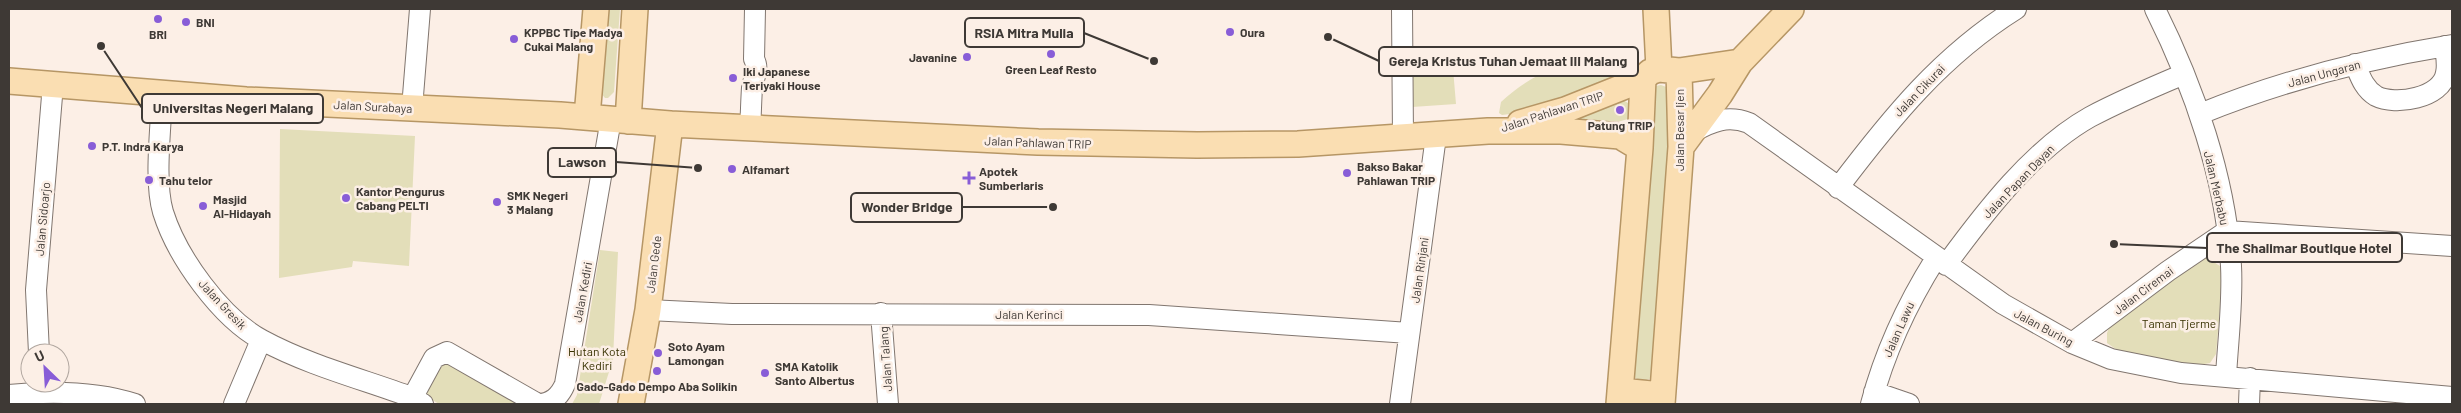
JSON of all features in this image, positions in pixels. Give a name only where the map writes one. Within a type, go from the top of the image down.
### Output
[{"type":"main road","points":[[596,9],[609,119]]},
{"type":"main road","points":[[609,119],[634,9]]},
{"type":"main road","points":[[1656,9],[1660,73],[1640,148],[1619,398],[1662,399]]},
{"type":"main road","points":[[1687,139],[1740,62],[1792,9]]},
{"type":"main road","name":"Jalan Pahlawan TRIP","points":[[1488,131],[1565,110],[1660,73],[1740,62]]},
{"type":"main road","name":"Jalan Besar Ijen","points":[[1660,73],[1687,139],[1662,399]]},
{"type":"main road","name":"Jalan Surabaya","points":[[9,81],[162,95],[609,119]]},
{"type":"main road","name":"Jalan Pahlawan TRIP","points":[[609,119],[670,124],[1100,144],[1298,144],[1488,131],[1597,133],[1620,136],[1640,148]]},
{"type":"main road","name":"Jalan Gede","points":[[631,404],[648,310],[670,124]]},
{"type":"street","points":[[412,108],[420,9]]},
{"type":"street","points":[[750,128],[752,86],[748,80],[749,62],[754,58],[755,9]]},
{"type":"street","points":[[1402,9],[1403,138]]},
{"type":"street","name":"Jalan Cikurai","points":[[1838,188],[1894,116],[1933,73],[1968,42],[2016,9]]},
{"type":"street","name":"Jalan Merbabu","points":[[2155,9],[2200,114],[2222,200],[2231,277],[2226,376]]},
{"type":"street","points":[[2355,64],[2362,81],[2376,96],[2395,101],[2413,99],[2437,88],[2442,81],[2446,74],[2449,46]]},
{"type":"street","name":"Jalan Ungaran","points":[[2200,114],[2291,82],[2355,64],[2449,46]]},
{"type":"street","name":"Jalan Papan Dayan","points":[[1941,261],[2055,142],[2089,118],[2184,74]]},
{"type":"street","name":"Jalan Sidoarjo","points":[[39,343],[36,290],[53,84]]},
{"type":"street","name":"Jalan Gresik","points":[[162,95],[160,184],[163,212],[185,259],[203,284],[234,320],[261,340],[295,356],[414,402]]},
{"type":"street","name":"Jalan Kediri","points":[[414,402],[434,358],[447,352],[538,404],[551,401],[562,392],[565,384],[609,119]]},
{"type":"street","name":"Jalan Buring","points":[[1687,139],[1707,124],[1725,119],[1737,119],[1749,123],[2003,304],[2072,343],[2111,359],[2181,373],[2452,397]]},
{"type":"street","name":"Jalan Rinjani","points":[[1400,404],[1436,136]]},
{"type":"street","points":[[2227,231],[2452,246]]},
{"type":"street","name":"Jalan Ciremai","points":[[2072,343],[2168,271],[2227,231]]},
{"type":"street","name":"Jalan Lawu","points":[[1872,398],[1894,334],[1914,293],[1941,261]]},
{"type":"street","name":"Jalan Kerinci","points":[[648,310],[732,314],[1149,315],[1409,333]]},
{"type":"street","name":"Jalan Talang","points":[[881,313],[888,404]]},
{"type":"street","points":[[234,404],[261,340]]},
{"type":"street","points":[[2249,404],[2250,378]]},
{"type":"street","points":[[70,392],[135,404]]},
{"type":"street","points":[[1872,398],[1909,404]]},
{"type":"green space","points":[[606,9],[620,9],[614,92],[608,98],[605,98],[600,92]]},
{"type":"green space","points":[[1452,57],[1456,104],[1412,107],[1409,61]]},
{"type":"green space","points":[[1599,60],[1615,61],[1621,64],[1623,71],[1620,79],[1518,113],[1502,115],[1499,113],[1501,102],[1534,77],[1558,67]]},
{"type":"green space","points":[[1661,85],[1669,88],[1675,149],[1655,377],[1643,381],[1633,377],[1655,86]]},
{"type":"green space","points":[[1623,100],[1630,104],[1628,119],[1551,125]]},
{"type":"green space","name":"Kantor Pengurus Cabang PELTI","points":[[280,129],[415,136],[409,266],[353,261],[352,267],[279,278]]},
{"type":"green space","name":"Hutan Kota Kediri","points":[[600,250],[618,252],[613,359],[599,404],[572,404],[577,395]]},
{"type":"green space","name":"Taman Tjerme","points":[[2207,258],[2220,266],[2223,276],[2216,354],[2210,363],[2193,366],[2117,350],[2107,343],[2109,328],[2198,261]]},
{"type":"green space","points":[[446,359],[522,404],[439,404],[423,394]]},
{"type":"place","name":"BRI","points":[[158,19]]},
{"type":"place","name":"BNI","points":[[186,22]]},
{"type":"place","name":"Oura","points":[[1230,32]]},
{"type":"place","name":"Gereja Kristus Tuhan Jemaat III Malang","points":[[1328,37]]},
{"type":"place","name":"KPPBC Tipe Madya Cukai Malang","points":[[514,39]]},
{"type":"place","name":"Universitas Negeri Malang","points":[[101,46]]},
{"type":"place","name":"Green Leaf Resto","points":[[1051,54]]},
{"type":"place","name":"Javanine","points":[[967,57]]},
{"type":"place","name":"RSIA Mitra Mulia","points":[[1154,61]]},
{"type":"place","name":"Iki Japanese Teriyaki House","points":[[733,78]]},
{"type":"place","name":"Patung TRIP","points":[[1620,110]]},
{"type":"place","name":"P.T. Indra Karya","points":[[92,146]]},
{"type":"place","name":"Lawson","points":[[698,168]]},
{"type":"place","name":"Alfamart","points":[[732,169]]},
{"type":"place","name":"Bakso Bakar Pahlawan TRIP","points":[[1347,173]]},
{"type":"place","name":"Apotek Sumberlaris","points":[[969,178]]},
{"type":"place","name":"Tahu telor","points":[[149,180]]},
{"type":"place","name":"Kantor Pengurus Cabang PELTI","points":[[346,198]]},
{"type":"place","name":"SMK Negeri 3 Malang","points":[[497,202]]},
{"type":"place","name":"Masjid Al-Hidayah","points":[[203,206]]},
{"type":"place","name":"Wonder Bridge","points":[[1053,207]]},
{"type":"place","name":"The Shalimar Boutique Hotel","points":[[2114,244]]},
{"type":"place","name":"Soto Ayam Lamongan","points":[[658,353]]},
{"type":"place","name":"Gado-Gado Dempo Aba Solikin","points":[[657,371]]},
{"type":"place","name":"SMA Katolik Santo Albertus","points":[[765,373]]}]
